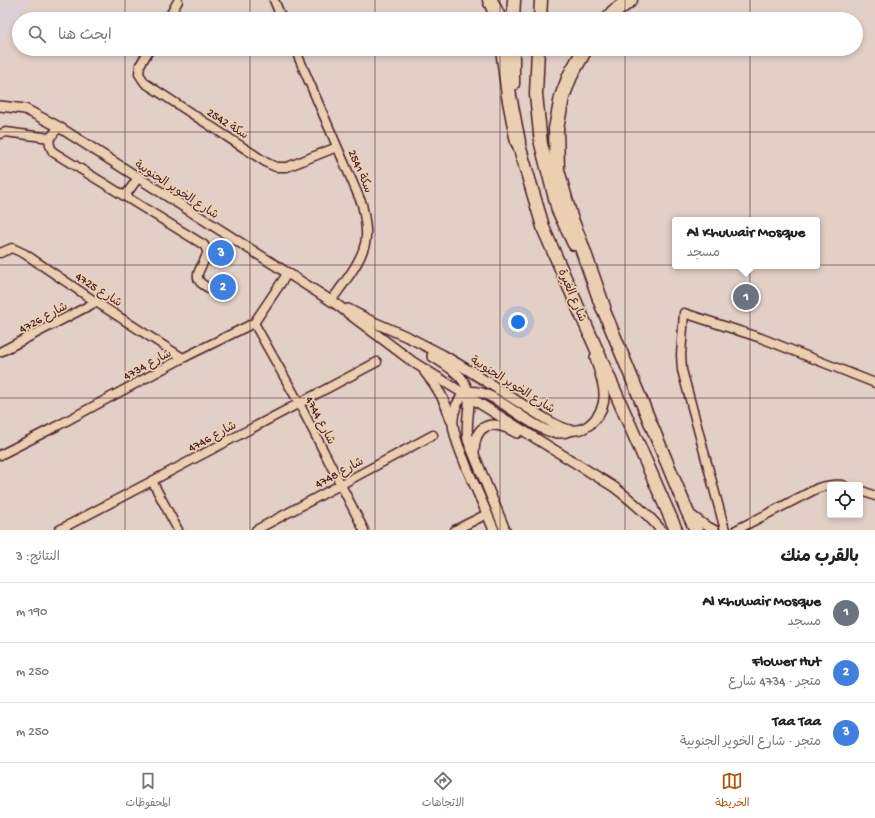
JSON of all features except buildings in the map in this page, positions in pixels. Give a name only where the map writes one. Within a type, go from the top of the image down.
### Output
[{"type":"highway","points":[[490,0],[496,12]]},
{"type":"highway","points":[[614,12],[630,0]]},
{"type":"highway","points":[[504,56],[509,96],[518,142]]},
{"type":"highway","points":[[581,56],[570,76],[562,97],[556,129],[557,170],[570,217],[603,307]]},
{"type":"main road","points":[[514,0],[514,12]]},
{"type":"main road","points":[[540,12],[541,0]]},
{"type":"main road","name":"شارع الغبرة","points":[[513,56],[512,81],[518,142],[544,230],[676,530]]},
{"type":"main road","name":"شارع الغبرة","points":[[538,56],[536,94],[541,144],[558,210],[603,307],[696,530]]},
{"type":"street","points":[[274,0],[279,12]]},
{"type":"street","points":[[172,12],[178,1]]},
{"type":"street","name":"سكة 2542","points":[[146,56],[140,65],[139,74],[145,84],[267,163],[276,167],[287,167],[337,146]]},
{"type":"street","name":"سكة 2541","points":[[298,56],[362,204],[366,225],[365,248],[360,259],[333,303]]},
{"type":"street","name":"شارع الخوير الجنوبية","points":[[0,106],[25,109],[59,127],[333,303],[413,362],[586,469],[627,497],[652,519],[661,530]]},
{"type":"street","points":[[59,127],[50,138],[50,145],[53,152],[204,245],[207,251],[206,257],[198,273],[198,279],[219,295]]},
{"type":"street","points":[[0,134],[6,132],[50,138]]},
{"type":"street","points":[[125,196],[138,178]]},
{"type":"street","name":"4725 شارع","points":[[0,253],[12,248],[25,254],[183,358]]},
{"type":"street","name":"4734 شارع","points":[[0,455],[183,358],[254,323],[287,274]]},
{"type":"street","name":"4726 شارع","points":[[0,352],[96,302]]},
{"type":"street","name":"شارع الخوير الجنوبية","points":[[333,303],[410,338],[481,378],[556,425],[571,430]]},
{"type":"street","points":[[725,530],[682,370],[684,313],[760,338],[875,383]]},
{"type":"street","points":[[371,321],[449,367],[461,378],[467,394],[466,427],[468,440],[505,530]]},
{"type":"street","name":"4744 شارع","points":[[254,323],[299,403],[364,530]]},
{"type":"street","points":[[453,425],[455,409],[458,402],[467,394],[481,392],[524,418],[549,430],[565,433],[571,430],[587,427],[598,416],[602,410],[604,402],[603,385],[588,331]]},
{"type":"street","name":"4746 شارع","points":[[59,530],[377,362]]},
{"type":"street","points":[[413,362],[427,375],[438,390],[447,407],[456,440],[494,530]]},
{"type":"street","points":[[476,461],[474,444],[477,435],[482,428],[489,425],[499,425],[508,428],[570,464],[586,469]]},
{"type":"street","name":"4748 شارع","points":[[256,530],[433,436]]},
{"type":"street","points":[[152,481],[178,530]]},
{"type":"street","points":[[736,530],[827,485]]},
{"type":"street","points":[[863,491],[875,496]]},
{"type":"street","points":[[687,511],[700,522],[714,530]]},
{"type":"street","points":[[455,530],[487,514]]},
{"type":"shaded area","points":[[0,0],[29,0],[22,12],[12,12],[12,28],[0,47]]},
{"type":"place","name":"Taa Taa","points":[[221,253]]},
{"type":"place","name":"Flower Hut","points":[[223,287]]},
{"type":"place","name":"Al Khuwair Mosque","points":[[746,297]]}]
